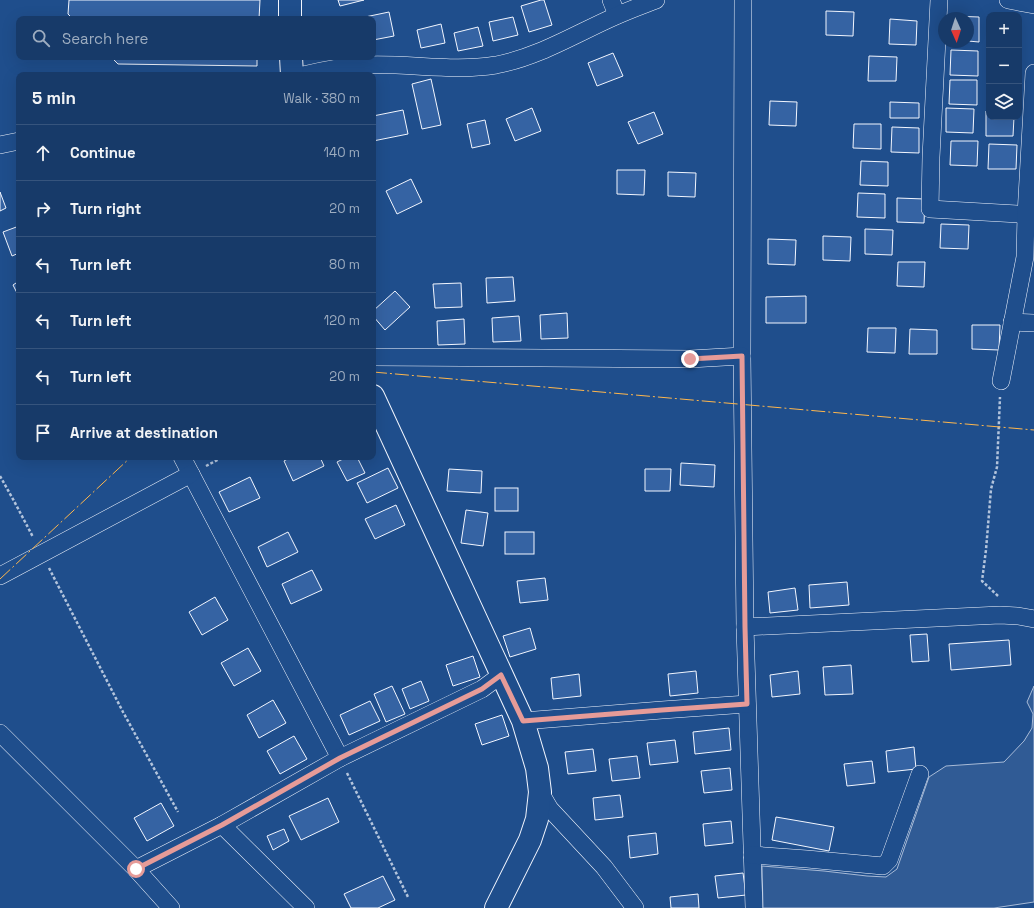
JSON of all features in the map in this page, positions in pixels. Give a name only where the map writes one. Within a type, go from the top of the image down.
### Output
[{"type":"street","points":[[290,0],[290,16]]},
{"type":"street","points":[[316,72],[334,68],[367,65],[473,68],[496,65],[543,51],[614,8],[656,0]]},
{"type":"street","points":[[743,0],[742,356],[745,627],[754,908]]},
{"type":"street","points":[[939,0],[930,209],[1030,215]]},
{"type":"street","points":[[1008,0],[1034,5]]},
{"type":"street","points":[[291,60],[292,72]]},
{"type":"street","points":[[1001,381],[1025,257],[1030,215],[1034,73]]},
{"type":"street","points":[[0,145],[16,142]]},
{"type":"street","points":[[1012,322],[1034,323]]},
{"type":"street","points":[[376,357],[690,359],[742,356]]},
{"type":"street","points":[[376,403],[523,721],[537,768],[540,792],[537,820],[530,840],[496,908]]},
{"type":"street","points":[[184,460],[340,758]]},
{"type":"street","points":[[0,576],[191,474]]},
{"type":"street","points":[[745,627],[992,616],[1026,618]]},
{"type":"street","points":[[136,869],[222,825],[340,758],[482,689],[501,675]]},
{"type":"street","points":[[523,721],[747,704]]},
{"type":"street","points":[[0,733],[136,869],[171,908]]},
{"type":"street","points":[[752,855],[883,866],[889,860],[920,774]]},
{"type":"street","points":[[540,792],[550,809],[604,867],[635,908]]},
{"type":"street","points":[[222,825],[306,908]]},
{"type":"path","points":[[1001,381],[997,467],[991,489],[982,581],[1026,618]]},
{"type":"path","points":[[0,476],[123,712],[178,812]]},
{"type":"path","points":[[340,758],[408,897]]},
{"type":"shaded area","points":[[1034,686],[1034,902],[994,908],[763,908],[762,866],[886,877],[897,869],[929,777],[946,766],[1004,762],[1024,741],[1032,728],[1033,714],[1027,702]]},
{"type":"building","points":[[69,0],[260,0],[259,16],[70,16],[68,14]]},
{"type":"building","points":[[338,0],[364,0],[340,6]]},
{"type":"building","points":[[544,0],[552,25],[529,32],[521,6]]},
{"type":"building","points":[[826,11],[854,12],[853,36],[826,35]]},
{"type":"building","points":[[389,12],[394,36],[376,39],[376,16],[370,16]]},
{"type":"building","points":[[513,17],[518,35],[493,41],[489,22]]},
{"type":"building","points":[[974,17],[979,17],[979,42],[974,42]]},
{"type":"building","points":[[890,19],[917,21],[916,45],[889,44]]},
{"type":"building","points":[[441,24],[445,43],[421,48],[417,30]]},
{"type":"building","points":[[478,27],[483,46],[458,51],[454,33]]},
{"type":"building","points":[[951,50],[978,51],[978,76],[950,75]]},
{"type":"building","points":[[613,53],[623,76],[597,86],[588,63]]},
{"type":"building","points":[[869,56],[897,57],[896,81],[868,81]]},
{"type":"building","points":[[114,60],[257,60],[257,66],[118,64]]},
{"type":"building","points":[[431,79],[441,125],[422,129],[412,84]]},
{"type":"building","points":[[950,80],[977,80],[977,105],[949,104]]},
{"type":"building","points":[[770,101],[797,102],[796,126],[769,125]]},
{"type":"building","points":[[890,102],[919,103],[919,118],[890,118]]},
{"type":"building","points":[[532,108],[541,131],[515,141],[506,119]]},
{"type":"building","points":[[946,108],[974,109],[973,133],[946,132]]},
{"type":"building","points":[[403,110],[408,134],[376,140],[376,115]]},
{"type":"building","points":[[654,112],[663,134],[638,144],[628,122]]},
{"type":"building","points":[[485,120],[490,144],[472,148],[467,124]]},
{"type":"building","points":[[986,120],[1014,120],[1013,136],[986,136]]},
{"type":"building","points":[[854,124],[881,124],[881,149],[853,148]]},
{"type":"building","points":[[892,127],[919,128],[919,153],[891,152]]},
{"type":"building","points":[[951,141],[978,141],[977,166],[950,165]]},
{"type":"building","points":[[989,144],[1017,145],[1016,169],[988,169]]},
{"type":"building","points":[[861,161],[888,162],[888,186],[860,185]]},
{"type":"building","points":[[617,170],[645,170],[644,195],[617,194]]},
{"type":"building","points":[[668,172],[696,173],[695,197],[668,196]]},
{"type":"building","points":[[411,179],[422,202],[397,214],[386,191]]},
{"type":"building","points":[[0,192],[6,208],[0,211]]},
{"type":"building","points":[[858,193],[885,194],[885,218],[857,217]]},
{"type":"building","points":[[897,198],[925,199],[924,223],[897,222]]},
{"type":"building","points":[[941,224],[969,225],[968,249],[940,248]]},
{"type":"building","points":[[16,227],[16,254],[12,256],[3,232]]},
{"type":"building","points":[[865,229],[893,230],[892,255],[865,254]]},
{"type":"building","points":[[823,236],[851,237],[850,261],[823,260]]},
{"type":"building","points":[[768,239],[796,240],[795,265],[768,264]]},
{"type":"building","points":[[898,262],[925,262],[924,287],[897,286]]},
{"type":"building","points":[[513,277],[515,301],[487,303],[486,278]]},
{"type":"building","points":[[16,283],[16,291],[13,285]]},
{"type":"building","points":[[461,283],[462,307],[435,308],[433,284]]},
{"type":"building","points":[[395,291],[410,307],[385,330],[376,320],[376,308]]},
{"type":"building","points":[[806,296],[806,323],[766,323],[766,297]]},
{"type":"building","points":[[567,313],[568,338],[541,339],[540,315]]},
{"type":"building","points":[[519,316],[521,341],[493,342],[492,318]]},
{"type":"building","points":[[464,319],[465,344],[438,345],[437,321]]},
{"type":"building","points":[[972,325],[1000,325],[999,350],[972,349]]},
{"type":"building","points":[[868,328],[896,328],[895,353],[867,352]]},
{"type":"building","points":[[910,329],[937,330],[937,354],[909,354]]},
{"type":"building","points":[[321,460],[324,466],[293,481],[284,461]]},
{"type":"building","points":[[341,460],[358,460],[365,473],[347,481],[337,462]]},
{"type":"building","points":[[681,463],[715,465],[714,487],[680,485]]},
{"type":"building","points":[[388,468],[398,488],[367,503],[357,483]]},
{"type":"building","points":[[449,469],[482,471],[481,493],[447,491]]},
{"type":"building","points":[[645,469],[671,469],[670,491],[645,491]]},
{"type":"building","points":[[250,477],[260,498],[229,512],[219,492]]},
{"type":"building","points":[[495,488],[518,488],[518,511],[495,511]]},
{"type":"building","points":[[396,505],[405,525],[375,539],[365,519]]},
{"type":"building","points":[[466,510],[488,513],[483,546],[461,543]]},
{"type":"building","points":[[288,532],[298,552],[267,567],[258,547]]},
{"type":"building","points":[[505,532],[534,532],[534,554],[505,554]]},
{"type":"building","points":[[312,570],[322,590],[291,604],[282,584]]},
{"type":"building","points":[[545,578],[548,600],[520,603],[517,581]]},
{"type":"building","points":[[847,582],[849,605],[810,608],[809,585]]},
{"type":"building","points":[[795,588],[798,610],[770,613],[768,592]]},
{"type":"building","points":[[215,597],[228,620],[202,635],[189,612]]},
{"type":"building","points":[[530,628],[536,649],[510,657],[503,636]]},
{"type":"building","points":[[927,634],[929,661],[912,662],[910,635]]},
{"type":"building","points":[[1009,640],[1011,665],[951,670],[949,644]]},
{"type":"building","points":[[248,648],[261,671],[234,686],[221,663]]},
{"type":"building","points":[[473,656],[480,677],[453,686],[446,665]]},
{"type":"building","points":[[851,665],[853,694],[825,695],[823,667]]},
{"type":"building","points":[[696,671],[698,693],[670,696],[668,674]]},
{"type":"building","points":[[798,671],[800,694],[772,697],[770,675]]},
{"type":"building","points":[[579,674],[581,696],[553,699],[551,678]]},
{"type":"building","points":[[421,681],[429,701],[410,709],[402,689]]},
{"type":"building","points":[[392,686],[405,714],[386,722],[374,694]]},
{"type":"building","points":[[273,700],[286,723],[259,738],[247,715]]},
{"type":"building","points":[[370,701],[380,721],[349,735],[340,715]]},
{"type":"building","points":[[502,715],[509,736],[482,745],[475,724]]},
{"type":"building","points":[[729,728],[731,750],[695,754],[693,732]]},
{"type":"building","points":[[294,736],[307,759],[280,774],[267,751]]},
{"type":"building","points":[[675,740],[678,762],[650,765],[647,743]]},
{"type":"building","points":[[914,747],[916,769],[888,772],[886,751]]},
{"type":"building","points":[[593,749],[596,771],[568,774],[565,752]]},
{"type":"building","points":[[637,756],[640,778],[612,781],[609,759]]},
{"type":"building","points":[[872,761],[875,783],[847,786],[844,764]]},
{"type":"building","points":[[730,768],[732,790],[704,793],[701,771]]},
{"type":"building","points":[[620,795],[623,817],[595,820],[593,798]]},
{"type":"building","points":[[328,798],[339,822],[301,840],[289,816]]},
{"type":"building","points":[[161,803],[174,826],[147,841],[134,818]]},
{"type":"building","points":[[776,817],[834,827],[829,851],[772,840]]},
{"type":"building","points":[[731,821],[733,843],[705,846],[703,824]]},
{"type":"building","points":[[284,829],[289,841],[273,850],[267,836]]},
{"type":"building","points":[[656,833],[658,854],[630,858],[628,836]]},
{"type":"building","points":[[743,873],[746,895],[718,898],[715,876]]},
{"type":"building","points":[[383,876],[395,900],[378,908],[351,908],[344,894]]},
{"type":"building","points":[[698,894],[699,908],[671,908],[670,897]]},
{"type":"power","points":[[376,372],[1034,430]]},
{"type":"power","points":[[0,579],[128,460]]},
{"type":"route","points":[[136,869],[222,825],[340,758],[482,689],[501,675],[523,721],[747,704],[742,356],[690,359]]}]
